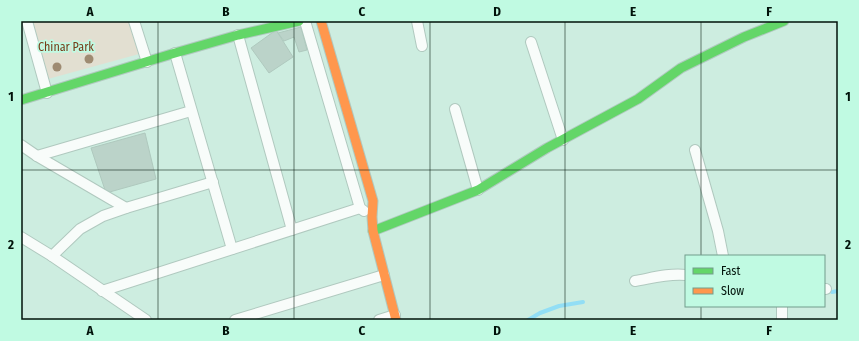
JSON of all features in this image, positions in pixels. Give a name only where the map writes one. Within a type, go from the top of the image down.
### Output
[{"type":"street","points":[[27,21],[47,93]]},
{"type":"street","points":[[134,21],[147,62]]},
{"type":"street","points":[[21,100],[238,35],[299,21]]},
{"type":"street","points":[[305,21],[360,208],[372,217]]},
{"type":"street","points":[[321,21],[374,201],[372,217],[373,231],[395,318],[379,320]]},
{"type":"street","points":[[417,21],[422,46]]},
{"type":"street","points":[[373,231],[478,190],[547,148],[638,99],[681,68],[744,38],[764,25],[784,21]]},
{"type":"street","points":[[238,35],[292,230]]},
{"type":"street","points":[[531,42],[563,140]]},
{"type":"street","points":[[175,53],[232,249]]},
{"type":"street","points":[[455,109],[478,190]]},
{"type":"street","points":[[37,156],[191,111]]},
{"type":"street","points":[[21,145],[37,156],[126,208]]},
{"type":"street","points":[[695,150],[718,231],[723,255]]},
{"type":"street","points":[[52,256],[80,230],[103,216],[213,182]]},
{"type":"street","points":[[102,291],[360,208]]},
{"type":"street","points":[[21,237],[52,256],[146,320]]},
{"type":"street","points":[[235,320],[384,274]]},
{"type":"street","points":[[635,281],[678,274],[685,275]]},
{"type":"street","points":[[782,307],[782,320]]},
{"type":"green space","name":"Chinar Park","points":[[31,21],[129,21],[139,54],[48,79]]},
{"type":"building","points":[[301,27],[307,50],[299,52],[294,37],[284,41],[278,33]]},
{"type":"building","points":[[276,30],[293,57],[269,73],[251,48]]},
{"type":"building","points":[[145,133],[156,179],[106,193],[91,148]]},
{"type":"waterway","points":[[832,292],[838,291]]},
{"type":"waterway","points":[[528,320],[540,313],[559,306],[583,302]]},
{"type":"traffic: fast","points":[[21,100],[238,35],[299,21]]},
{"type":"traffic: fast","points":[[373,231],[478,190],[547,148],[638,99],[681,68],[744,37],[784,21]]},
{"type":"traffic: slow","points":[[321,21],[373,201],[373,231],[396,320]]}]
